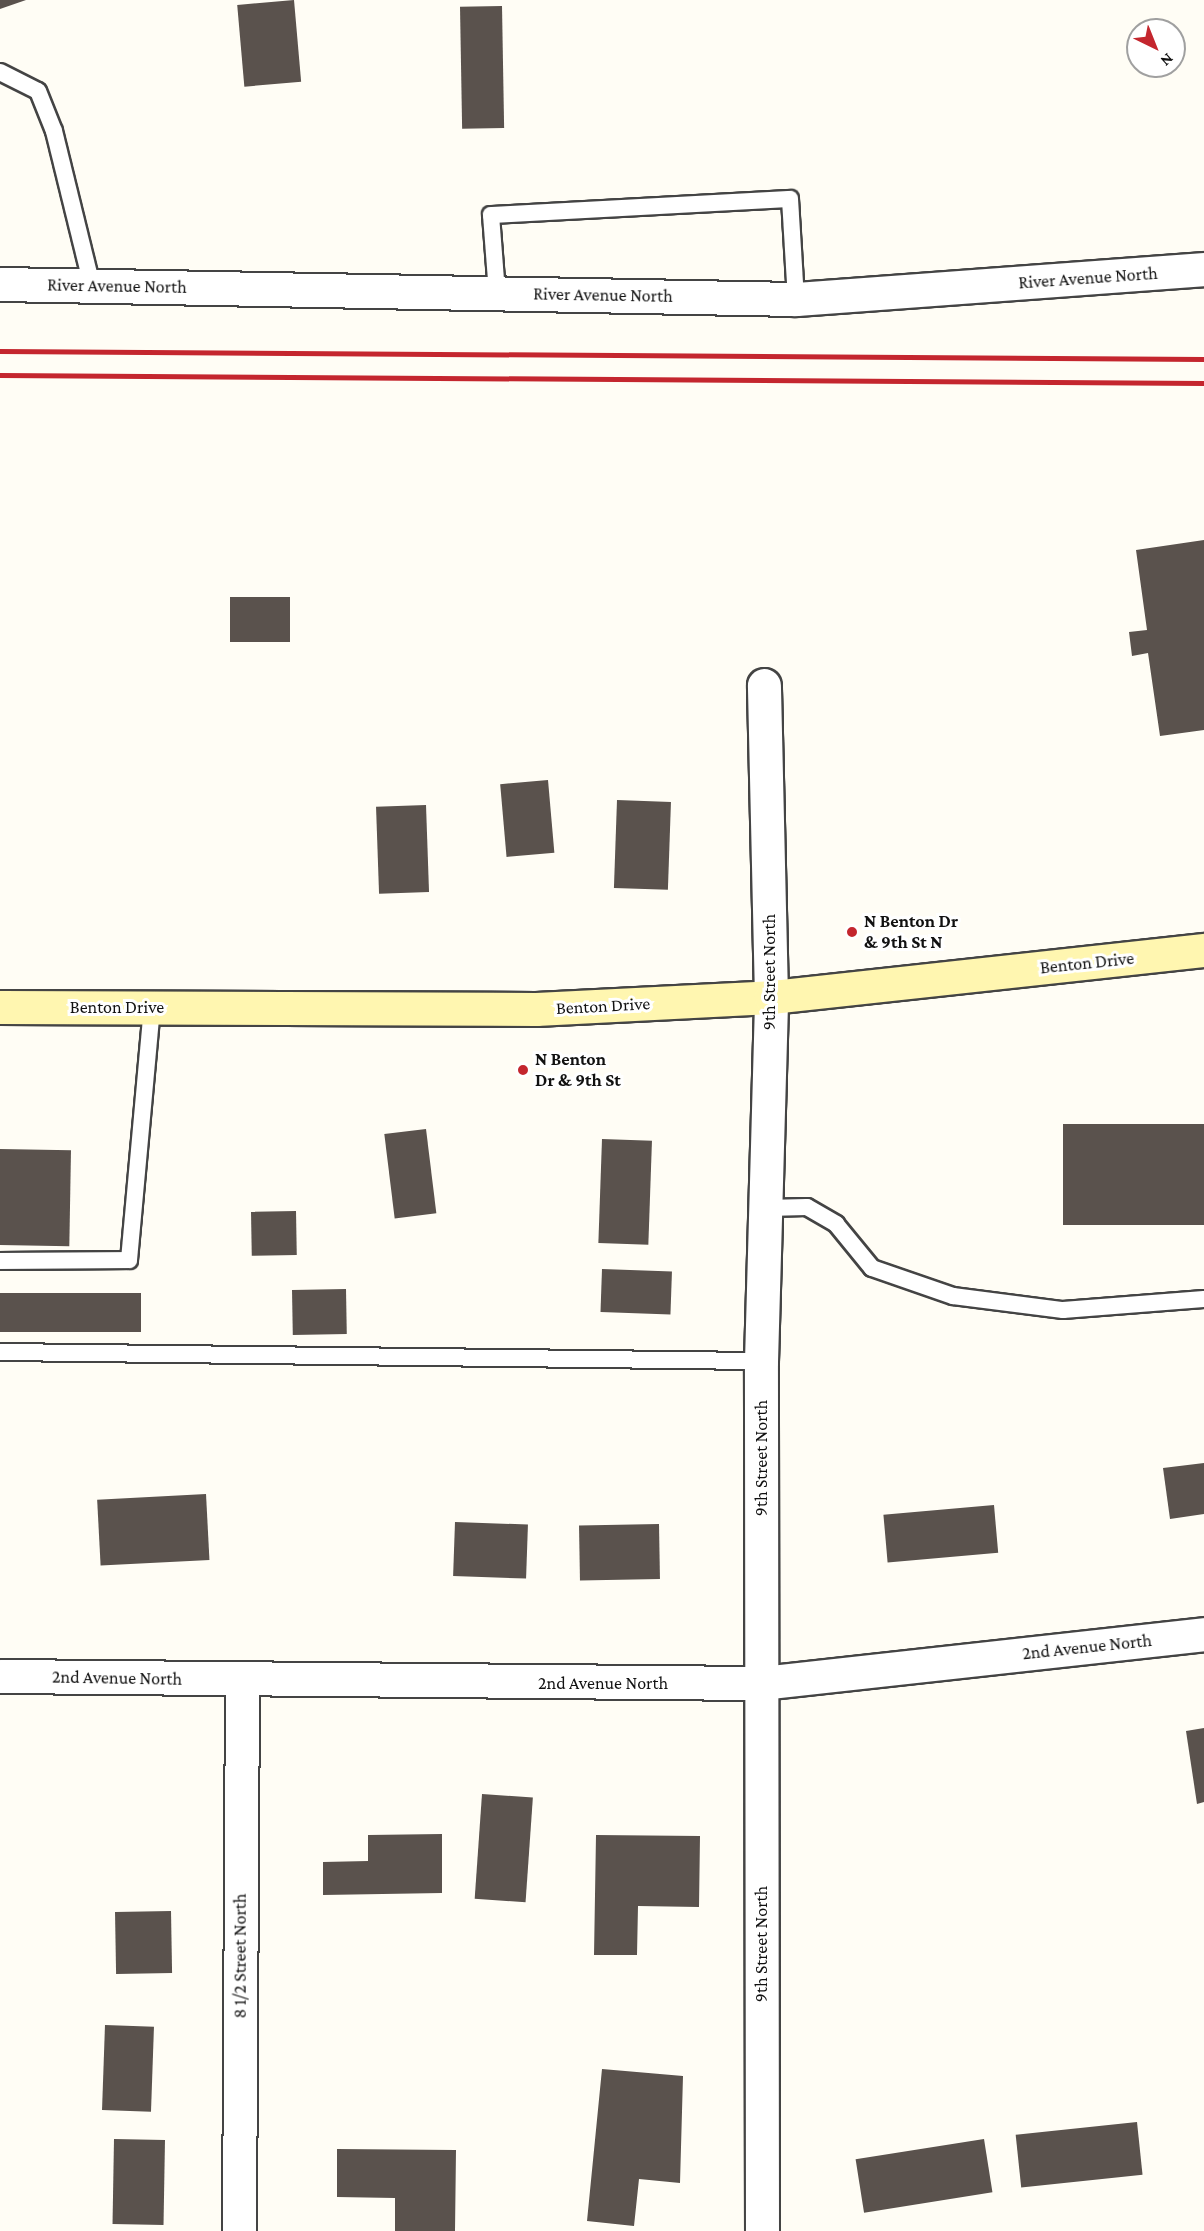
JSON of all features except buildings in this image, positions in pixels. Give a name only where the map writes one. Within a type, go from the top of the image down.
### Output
[{"type":"main road","name":"Benton Drive","points":[[0,1007],[536,1009],[771,997],[1204,950]]},
{"type":"street","name":"River Avenue North","points":[[0,284],[796,299],[1204,269]]},
{"type":"street","name":"9th Street North","points":[[762,2231],[761,1360],[771,997],[765,685]]},
{"type":"street","name":"2nd Avenue North","points":[[0,1676],[242,1681],[761,1683],[1204,1634]]},
{"type":"street","name":"8 1/2 Street North","points":[[239,2231],[242,1681]]},
{"type":"lane","points":[[0,72],[38,91],[54,131],[92,286]]},
{"type":"lane","points":[[497,294],[491,215],[790,199],[796,299]]},
{"type":"lane","points":[[0,1261],[129,1260],[152,1007]]},
{"type":"lane","points":[[766,1208],[807,1207],[836,1224],[872,1268],[953,1296],[1064,1310],[1204,1299]]},
{"type":"lane","points":[[0,1352],[761,1360]]},
{"type":"railway","points":[[0,351],[1204,359]]},
{"type":"railway","points":[[0,375],[1204,383]]},
{"type":"place","name":"N Benton Dr & 9th St N","points":[[852,932]]},
{"type":"place","name":"N Benton Dr & 9th St","points":[[523,1070]]}]
